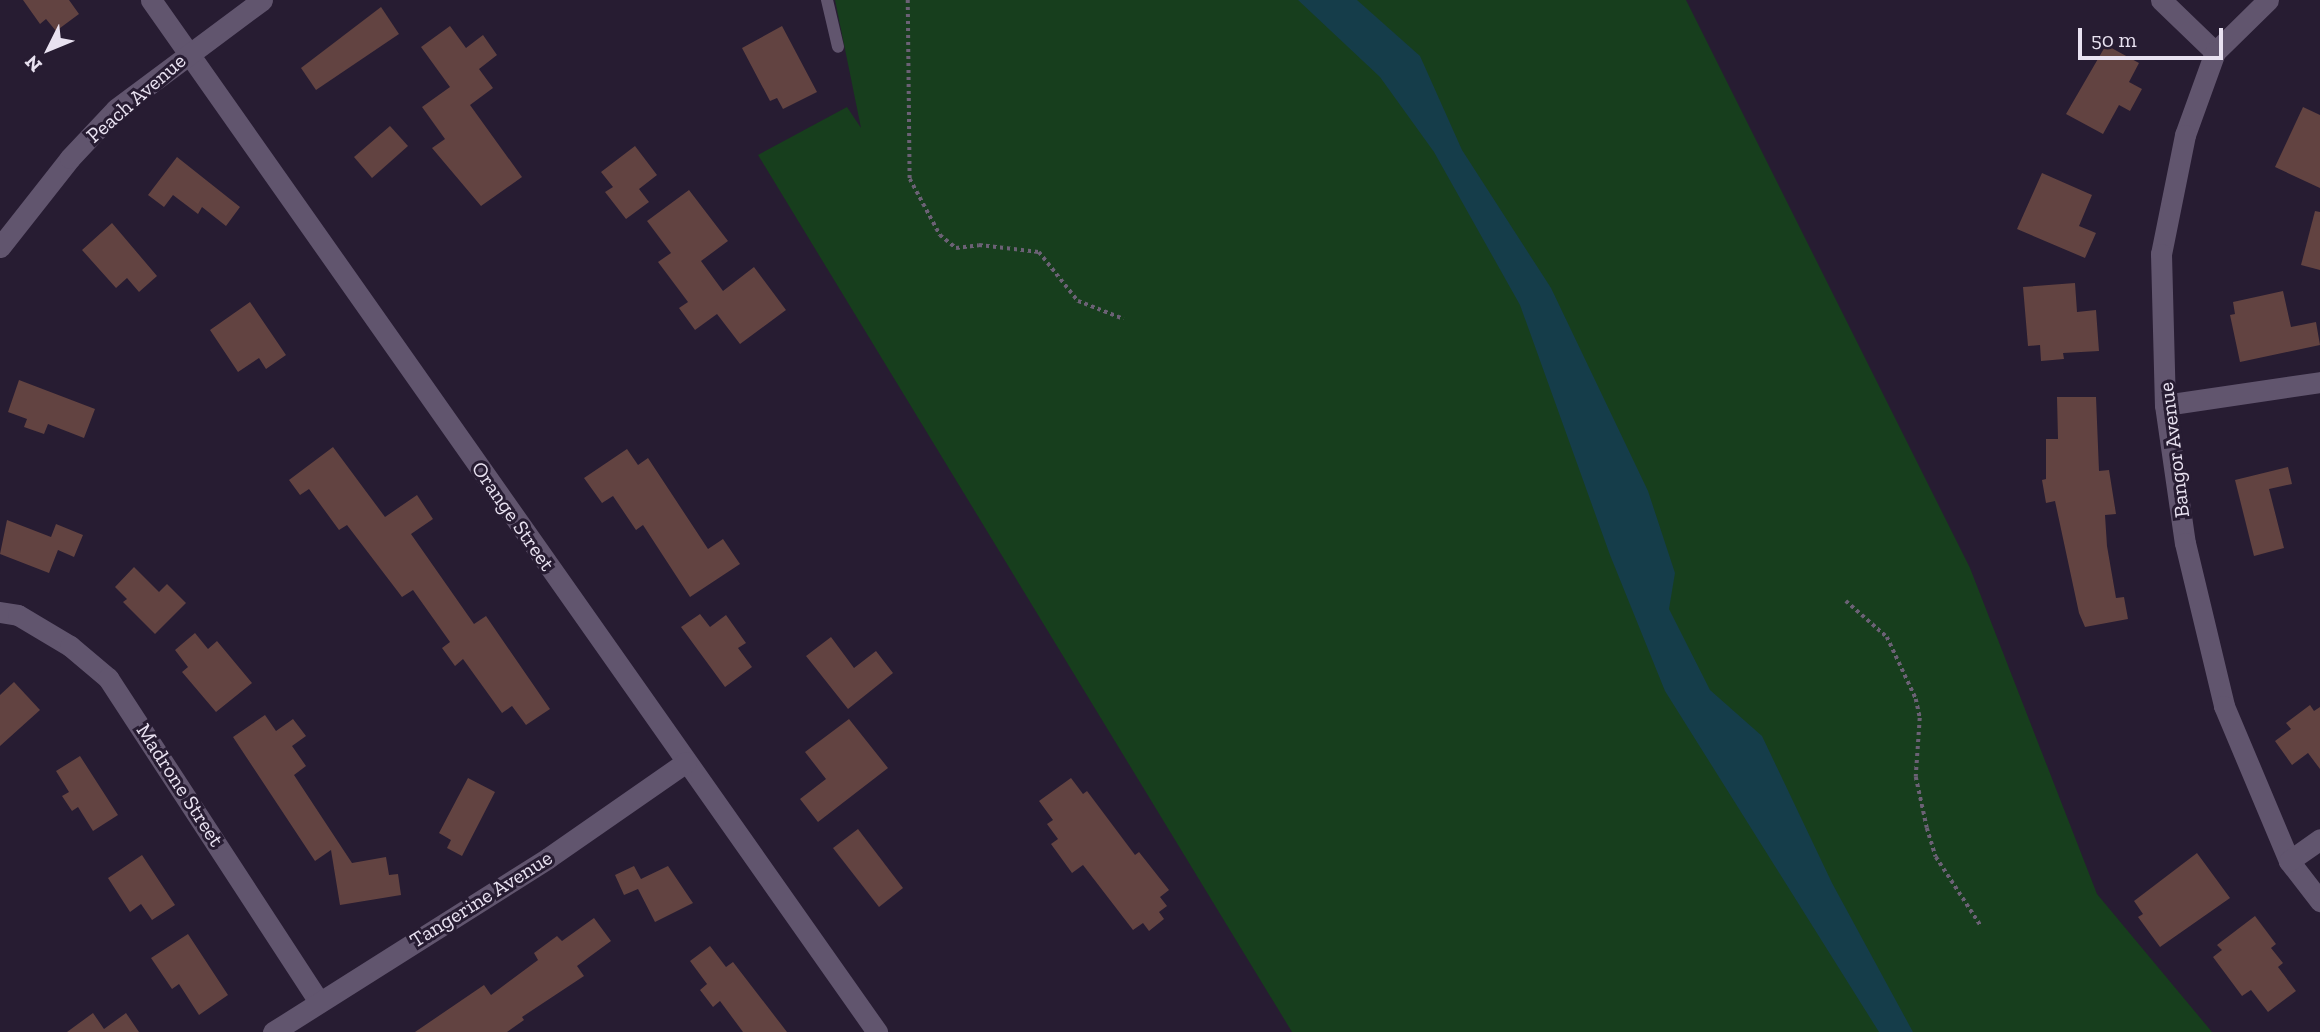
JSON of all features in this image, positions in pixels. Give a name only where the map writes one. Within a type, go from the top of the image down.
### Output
[{"type":"street","name":"Orange Street","points":[[151,0],[877,1032]]},
{"type":"street","name":"Peach Avenue","points":[[0,247],[70,158],[116,109],[187,52],[262,0]]},
{"type":"street","points":[[2161,0],[2215,52]]},
{"type":"street","name":"Bangor Avenue","points":[[2268,0],[2215,52],[2185,135],[2161,254],[2165,405],[2185,544],[2224,706],[2290,861],[2320,901]]},
{"type":"street","points":[[2165,405],[2320,382]]},
{"type":"street","name":"Madrone Street","points":[[0,612],[18,615],[70,646],[108,678],[319,1002]]},
{"type":"street","name":"Tangerine Avenue","points":[[273,1032],[548,858],[686,762]]},
{"type":"street","points":[[2290,861],[2320,839]]},
{"type":"lane","points":[[827,0],[838,47]]},
{"type":"path","points":[[908,0],[910,180],[940,235],[956,248],[979,244],[1040,252],[1078,301],[1124,318]]},
{"type":"path","points":[[1846,601],[1887,637],[1916,699],[1920,718],[1916,777],[1927,828],[1936,857],[1981,926]]},
{"type":"green space","points":[[835,0],[1686,0],[1970,568],[2097,894],[2212,1032],[1292,1032],[758,155],[847,107],[861,128]]},
{"type":"water","points":[[1298,0],[1357,0],[1420,56],[1462,150],[1551,288],[1648,491],[1675,573],[1669,609],[1710,690],[1762,736],[1832,883],[1913,1032],[1879,1032],[1665,691],[1610,555],[1520,305],[1434,152],[1380,77]]},
{"type":"building","points":[[23,0],[69,0],[79,14],[56,31],[46,19],[40,24]]},
{"type":"building","points":[[381,7],[399,34],[316,90],[301,68]]},
{"type":"building","points":[[450,26],[466,48],[483,35],[497,55],[479,69],[493,88],[470,105],[522,177],[481,206],[432,148],[445,139],[422,107],[450,87],[421,47]]},
{"type":"building","points":[[782,26],[817,92],[783,109],[777,98],[770,101],[742,48]]},
{"type":"building","points":[[2106,45],[2139,63],[2129,82],[2142,89],[2130,111],[2119,105],[2103,134],[2066,114]]},
{"type":"building","points":[[2303,107],[2320,115],[2320,188],[2275,167]]},
{"type":"building","points":[[390,126],[408,146],[372,178],[354,157]]},
{"type":"building","points":[[635,146],[657,175],[639,189],[649,202],[626,219],[605,192],[613,187],[601,172]]},
{"type":"building","points":[[177,157],[240,207],[226,226],[202,207],[198,214],[173,195],[164,207],[148,195]]},
{"type":"building","points":[[2042,173],[2092,195],[2079,226],[2096,233],[2085,258],[2017,229]]},
{"type":"building","points":[[689,190],[728,241],[701,261],[723,291],[754,267],[786,310],[740,344],[717,314],[695,330],[679,308],[688,302],[658,262],[671,253],[647,221]]},
{"type":"building","points":[[2315,211],[2320,212],[2320,270],[2301,265]]},
{"type":"building","points":[[112,223],[157,276],[139,292],[127,278],[116,288],[82,250]]},
{"type":"building","points":[[2075,283],[2077,312],[2096,310],[2099,351],[2063,353],[2064,359],[2041,361],[2040,345],[2028,346],[2023,287]]},
{"type":"building","points":[[2283,291],[2291,327],[2316,322],[2320,345],[2240,362],[2230,315],[2235,314],[2233,302]]},
{"type":"building","points":[[250,302],[286,355],[266,369],[259,358],[238,372],[210,330]]},
{"type":"building","points":[[19,380],[95,409],[84,438],[48,424],[44,434],[24,427],[27,419],[8,412]]},
{"type":"building","points":[[2057,397],[2096,397],[2099,471],[2109,470],[2116,514],[2105,515],[2107,546],[2116,598],[2124,597],[2128,619],[2085,627],[2079,613],[2055,501],[2046,503],[2042,480],[2046,479],[2046,439],[2058,439]]},
{"type":"building","points":[[333,447],[385,517],[417,495],[433,519],[411,534],[474,624],[486,616],[550,709],[526,725],[512,706],[502,713],[463,659],[455,666],[442,648],[450,642],[413,590],[402,597],[347,525],[339,530],[309,489],[300,495],[289,480]]},
{"type":"building","points":[[627,449],[638,465],[648,458],[708,549],[723,539],[740,564],[690,597],[643,525],[636,530],[613,496],[602,503],[584,478]]},
{"type":"building","points":[[2288,467],[2292,484],[2269,489],[2284,548],[2254,556],[2235,480]]},
{"type":"building","points":[[7,520],[51,537],[56,524],[83,535],[74,557],[58,550],[49,573],[0,554]]},
{"type":"building","points":[[134,567],[159,592],[167,584],[186,603],[155,634],[123,602],[127,599],[115,587]]},
{"type":"building","points":[[700,614],[710,627],[726,615],[746,643],[738,648],[752,667],[725,687],[681,627]]},
{"type":"building","points":[[195,633],[208,649],[217,641],[252,683],[216,712],[182,672],[188,667],[175,650]]},
{"type":"building","points":[[831,637],[854,668],[876,651],[893,673],[848,709],[806,656]]},
{"type":"building","points":[[14,682],[40,710],[0,746],[0,695]]},
{"type":"building","points":[[2310,705],[2314,711],[2320,707],[2320,769],[2308,753],[2292,765],[2275,741],[2291,729],[2286,723]]},
{"type":"building","points":[[265,715],[276,731],[293,719],[306,736],[292,746],[306,766],[294,775],[352,863],[386,857],[389,875],[398,874],[401,895],[340,905],[331,850],[315,861],[233,737]]},
{"type":"building","points":[[849,719],[888,768],[818,822],[800,799],[826,779],[805,752]]},
{"type":"building","points":[[80,756],[118,815],[93,831],[78,807],[72,811],[62,796],[69,792],[56,771]]},
{"type":"building","points":[[468,778],[495,792],[462,856],[447,848],[451,840],[439,833]]},
{"type":"building","points":[[1071,778],[1083,794],[1087,791],[1135,855],[1139,852],[1169,890],[1160,897],[1167,906],[1159,912],[1164,919],[1149,931],[1143,923],[1133,930],[1083,865],[1072,873],[1051,844],[1058,839],[1047,824],[1053,820],[1039,801]]},
{"type":"building","points":[[858,829],[903,888],[879,907],[833,848]]},
{"type":"building","points":[[2197,853],[2230,898],[2160,947],[2138,917],[2143,914],[2134,901]]},
{"type":"building","points":[[142,855],[175,905],[152,920],[141,904],[130,912],[108,878]]},
{"type":"building","points":[[634,866],[641,879],[668,866],[693,903],[655,922],[638,889],[624,895],[615,875]]},
{"type":"building","points":[[2255,916],[2276,944],[2271,948],[2283,963],[2278,967],[2296,991],[2268,1012],[2251,990],[2242,996],[2213,957],[2222,950],[2217,945]]},
{"type":"building","points":[[594,918],[611,941],[577,966],[584,976],[522,1017],[524,1020],[507,1032],[415,1032],[484,985],[491,995],[538,960],[534,953],[557,936],[562,941]]},
{"type":"building","points":[[188,934],[228,995],[199,1015],[179,984],[172,989],[151,958]]},
{"type":"building","points":[[710,946],[726,967],[733,962],[787,1032],[743,1032],[720,1001],[713,1007],[700,990],[707,984],[690,961]]},
{"type":"building","points":[[93,1013],[104,1029],[126,1013],[139,1032],[67,1032]]}]
